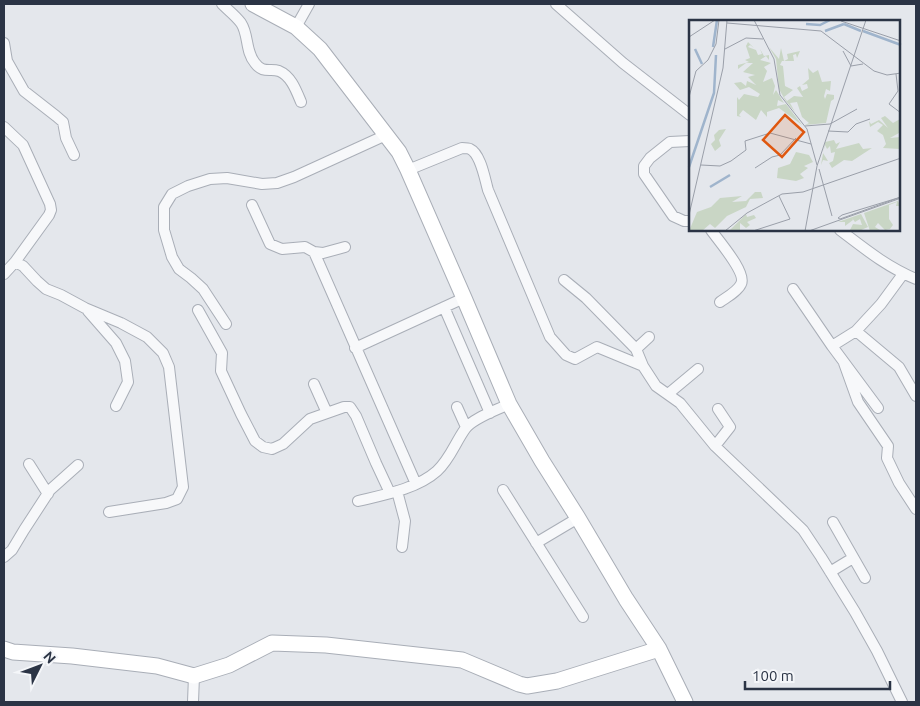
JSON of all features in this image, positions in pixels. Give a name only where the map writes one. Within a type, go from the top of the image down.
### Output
[{"type":"street","points":[[222,4],[241,23],[246,35],[249,52],[255,64],[265,71],[278,71],[291,80],[301,102]]},
{"type":"street","points":[[253,4],[296,27],[320,49],[399,152],[509,404],[658,649],[685,702]]},
{"type":"street","points":[[296,27],[309,4]]},
{"type":"street","points":[[556,4],[623,63],[689,113]]},
{"type":"street","points":[[4,43],[7,61],[24,91],[63,122],[66,138],[74,155]]},
{"type":"street","points":[[4,127],[23,145],[51,210],[15,262],[4,274]]},
{"type":"street","points":[[226,324],[203,288],[179,269],[172,258],[164,230],[164,207],[172,194],[188,186],[210,179],[227,178],[262,184],[277,183],[386,134]]},
{"type":"street","points":[[689,141],[670,142],[650,158],[644,166],[644,174],[673,216],[684,222],[689,221]]},
{"type":"street","points":[[408,170],[462,148],[470,149],[477,155],[488,190],[550,337],[566,354],[575,359],[597,347],[643,366]]},
{"type":"street","points":[[252,204],[270,244],[282,249],[305,247],[314,252],[323,253],[345,247]]},
{"type":"street","points":[[712,231],[738,266],[743,278],[741,284],[734,292],[720,302]]},
{"type":"street","points":[[841,231],[882,262],[916,279]]},
{"type":"street","points":[[314,252],[416,484]]},
{"type":"street","points":[[15,262],[24,266],[46,289],[147,337],[163,353],[170,367],[183,487],[177,499],[166,503],[109,512]]},
{"type":"street","points":[[832,346],[856,330],[881,304],[903,274]]},
{"type":"street","points":[[564,280],[586,298],[636,349],[643,366],[656,386],[680,403],[715,446],[803,530],[877,651],[902,702]]},
{"type":"street","points":[[793,289],[844,363],[878,408]]},
{"type":"street","points":[[355,348],[464,298]]},
{"type":"street","points":[[444,307],[490,413]]},
{"type":"street","points":[[85,308],[116,343],[125,361],[128,382],[116,406]]},
{"type":"street","points":[[198,310],[222,353],[221,371],[241,414],[255,441],[263,448],[272,449],[283,444],[310,419],[344,407],[350,407],[356,416],[376,463],[393,492],[405,521],[402,547]]},
{"type":"street","points":[[856,330],[899,367],[916,396]]},
{"type":"street","points":[[636,349],[648,337]]},
{"type":"street","points":[[844,363],[858,402],[888,446],[887,458],[899,483],[916,509]]},
{"type":"street","points":[[668,394],[698,369]]},
{"type":"street","points":[[314,384],[327,413]]},
{"type":"street","points":[[358,501],[416,484],[437,471],[450,455],[466,427],[509,404]]},
{"type":"street","points":[[457,407],[466,427]]},
{"type":"street","points":[[715,446],[730,427],[718,409]]},
{"type":"street","points":[[29,464],[48,494]]},
{"type":"street","points":[[4,557],[12,550],[50,490],[78,465]]},
{"type":"street","points":[[503,490],[583,617]]},
{"type":"street","points":[[536,543],[578,518]]},
{"type":"street","points":[[832,522],[865,578]]},
{"type":"street","points":[[830,572],[853,558]]},
{"type":"street","points":[[4,649],[13,652],[72,656],[157,666],[194,676],[229,665],[272,643],[326,645],[462,660],[527,686],[557,681],[658,649]]},
{"type":"street","points":[[193,702],[194,676]]}]
